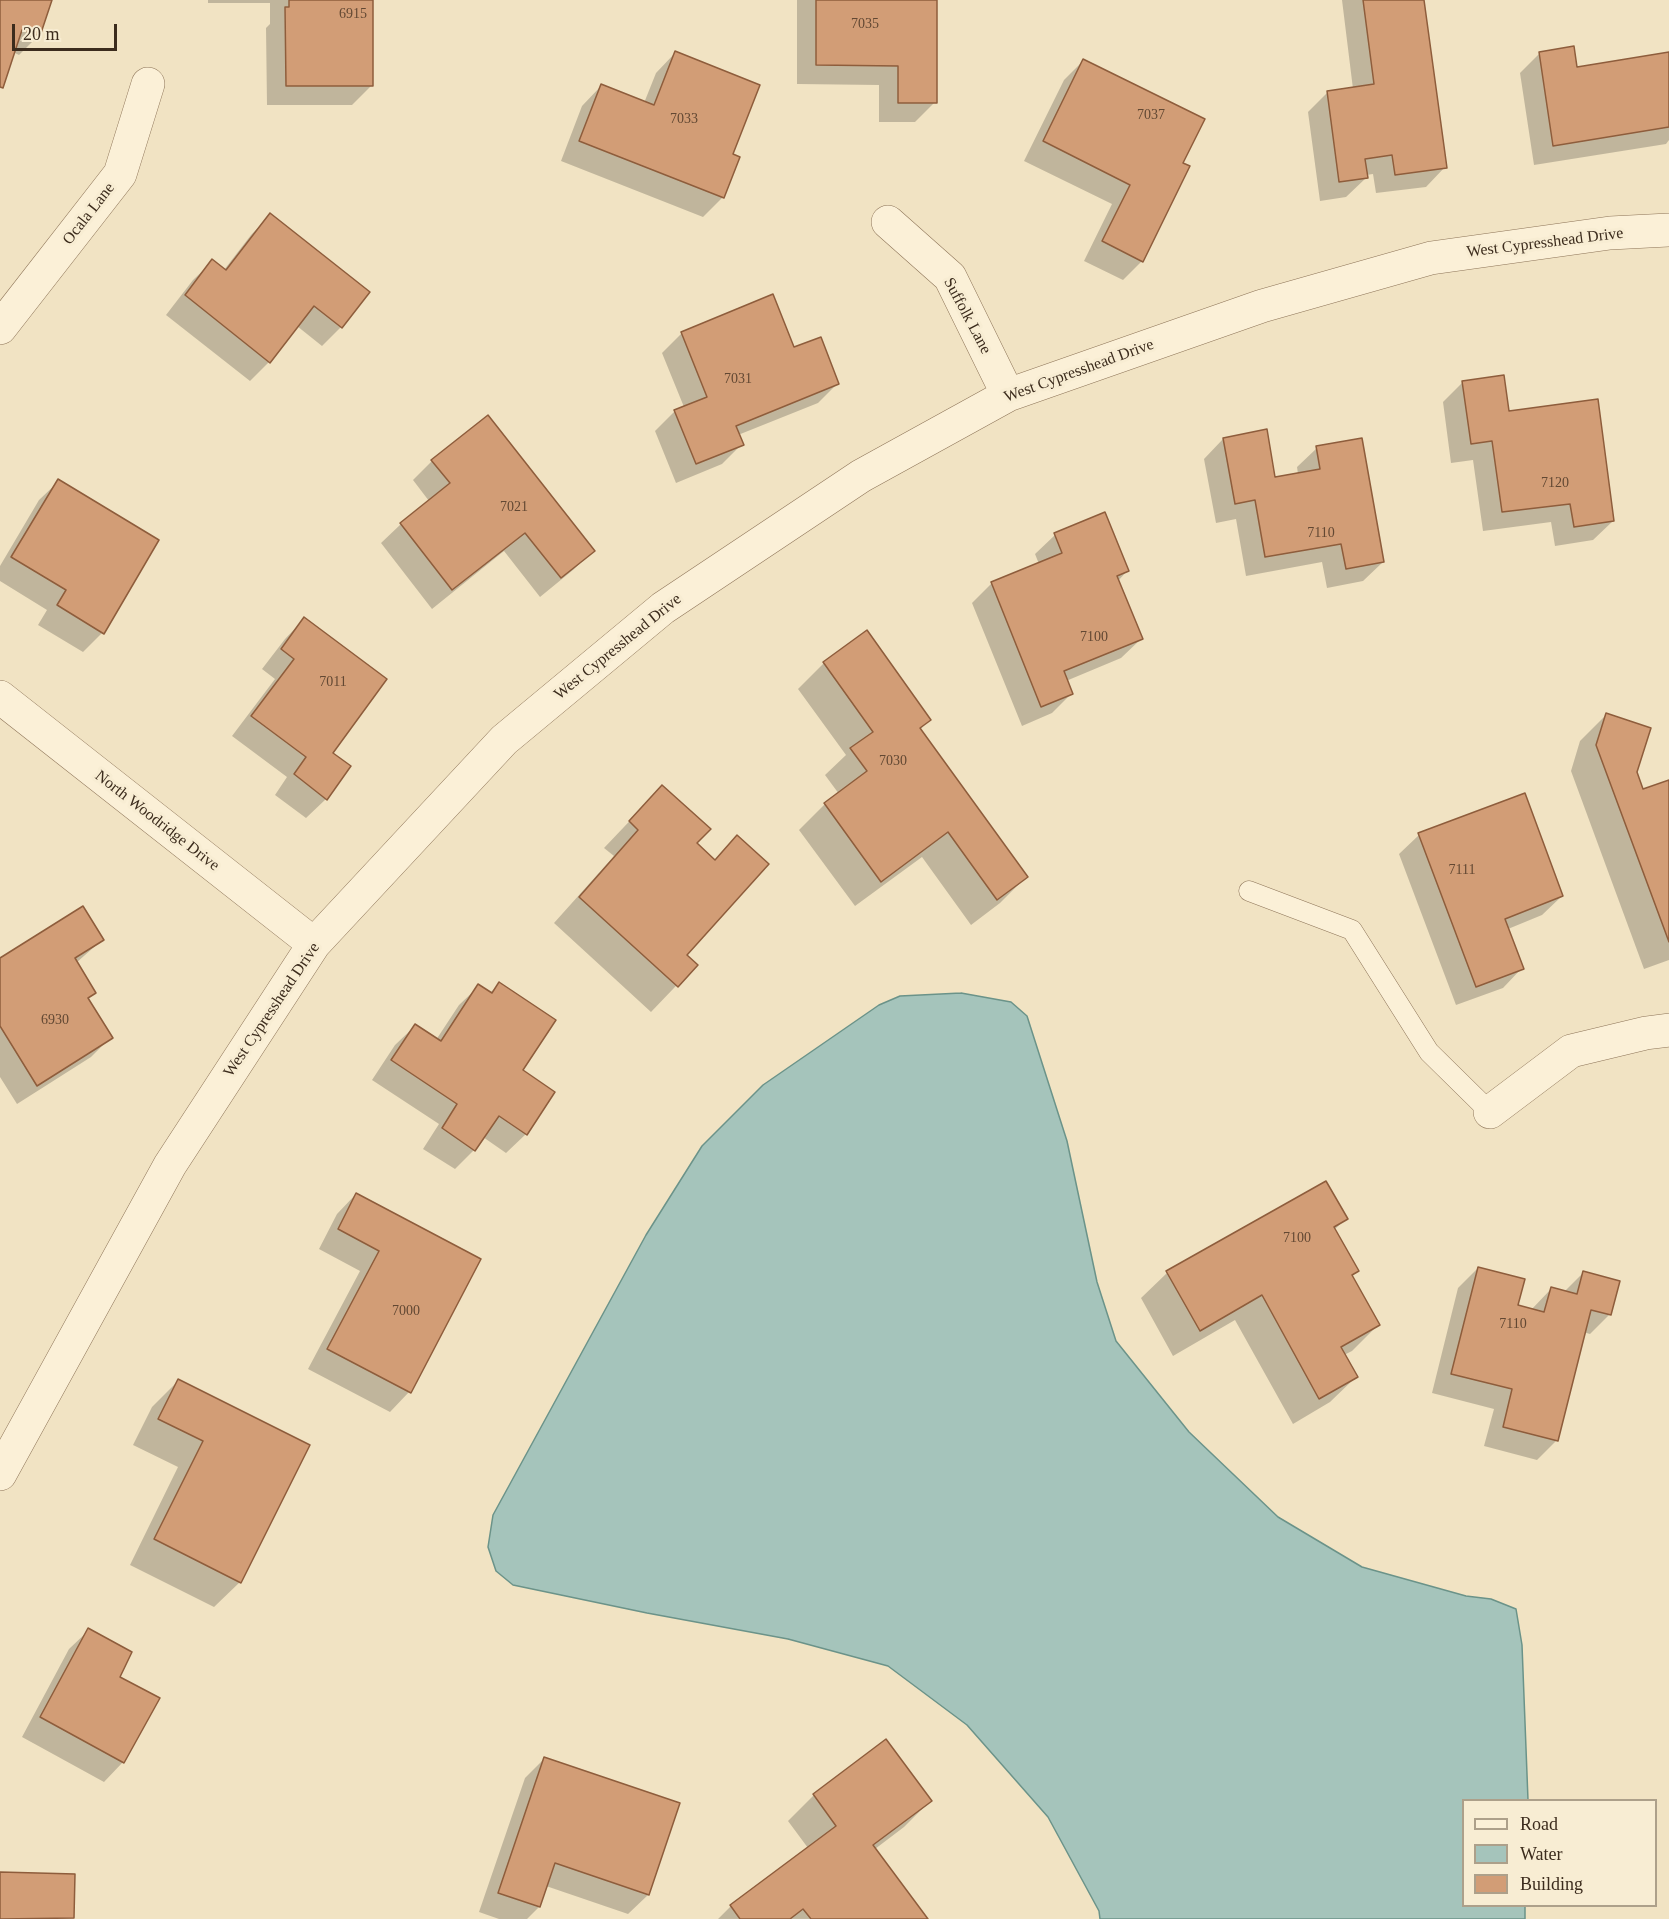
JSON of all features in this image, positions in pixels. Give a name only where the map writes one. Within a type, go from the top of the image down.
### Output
[{"type":"street","name":"Ocala Lane","points":[[0,328],[120,174],[148,84]]},
{"type":"street","name":"Suffolk Lane","points":[[888,222],[950,278],[1008,395]]},
{"type":"street","name":"West Cypresshead Drive","points":[[0,1474],[170,1165],[314,944],[504,740],[663,608],[861,476],[1008,395],[1262,306],[1431,258],[1610,233],[1669,230]]},
{"type":"street","name":"North Woodridge Drive","points":[[0,698],[314,944]]},
{"type":"street","points":[[1490,1112],[1571,1051],[1669,1030]]},
{"type":"lane","points":[[1249,891],[1352,930],[1429,1052],[1490,1112]]},
{"type":"water","points":[[961,993],[1011,1002],[1027,1016],[1067,1141],[1097,1282],[1116,1341],[1189,1432],[1278,1517],[1362,1567],[1466,1596],[1491,1599],[1516,1609],[1522,1645],[1528,1799],[1462,1799],[1462,1907],[1525,1907],[1525,1919],[1100,1919],[1099,1911],[1048,1817],[967,1725],[888,1666],[788,1639],[513,1585],[496,1571],[488,1547],[493,1515],[646,1235],[702,1146],[763,1085],[879,1005],[900,996]]},
{"type":"building","points":[[0,0],[52,0],[40,36],[22,30],[3,88],[0,87]]},
{"type":"building","points":[[289,0],[373,0],[373,86],[286,86],[285,7],[289,7]]},
{"type":"building","points":[[816,0],[937,0],[937,103],[898,103],[898,66],[816,65]]},
{"type":"building","points":[[1363,0],[1424,0],[1447,168],[1395,175],[1392,155],[1365,159],[1368,178],[1339,182],[1327,91],[1374,84]]},
{"type":"building","points":[[1574,46],[1577,67],[1669,52],[1669,127],[1553,146],[1539,52]]},
{"type":"building","points":[[675,51],[760,85],[733,154],[740,157],[724,198],[579,141],[601,84],[654,105]]},
{"type":"building","points":[[1083,59],[1205,119],[1183,163],[1190,166],[1143,262],[1102,241],[1130,185],[1043,141]]},
{"type":"building","points":[[270,213],[370,292],[342,328],[314,306],[270,363],[185,295],[212,259],[226,270]]},
{"type":"building","points":[[773,294],[794,347],[821,337],[839,384],[736,426],[744,445],[696,464],[674,410],[707,397],[681,332]]},
{"type":"building","points":[[1504,375],[1509,411],[1598,399],[1614,521],[1574,527],[1570,504],[1502,512],[1492,441],[1471,444],[1462,381]]},
{"type":"building","points":[[488,415],[595,551],[561,578],[525,533],[452,590],[400,523],[450,483],[431,460]]},
{"type":"building","points":[[1267,429],[1275,477],[1320,469],[1316,446],[1362,438],[1384,562],[1346,569],[1341,544],[1265,557],[1255,500],[1235,504],[1223,438]]},
{"type":"building","points":[[58,479],[159,540],[104,634],[57,605],[66,590],[11,557]]},
{"type":"building","points":[[1105,512],[1129,571],[1117,576],[1143,639],[1064,671],[1073,694],[1041,707],[991,582],[1062,553],[1054,533]]},
{"type":"building","points":[[304,617],[387,679],[333,753],[351,766],[327,800],[294,774],[306,757],[251,716],[294,659],[281,649]]},
{"type":"building","points":[[867,630],[931,720],[920,728],[1028,877],[997,900],[948,832],[881,882],[824,803],[867,771],[850,748],[873,732],[823,662]]},
{"type":"building","points":[[1606,713],[1651,728],[1637,772],[1643,789],[1669,780],[1669,942],[1596,745]]},
{"type":"building","points":[[662,785],[711,829],[697,843],[715,860],[737,835],[769,864],[687,955],[698,965],[678,987],[579,897],[638,830],[629,821]]},
{"type":"building","points":[[1525,793],[1563,896],[1505,919],[1524,969],[1476,987],[1418,833]]},
{"type":"building","points":[[83,906],[104,940],[75,958],[96,993],[88,998],[113,1038],[37,1086],[0,1026],[0,958]]},
{"type":"building","points":[[499,982],[556,1020],[523,1070],[555,1092],[527,1135],[499,1116],[475,1151],[442,1128],[457,1104],[391,1060],[415,1024],[441,1041],[478,984],[492,993]]},
{"type":"building","points":[[1326,1181],[1348,1219],[1334,1227],[1359,1271],[1352,1275],[1380,1325],[1341,1347],[1358,1377],[1319,1399],[1262,1295],[1200,1331],[1166,1271]]},
{"type":"building","points":[[356,1193],[481,1259],[411,1393],[327,1349],[379,1251],[338,1229]]},
{"type":"building","points":[[1478,1267],[1525,1279],[1518,1305],[1544,1312],[1551,1287],[1577,1294],[1583,1271],[1620,1281],[1611,1315],[1591,1310],[1558,1441],[1503,1427],[1512,1389],[1451,1374]]},
{"type":"building","points":[[178,1379],[310,1445],[241,1583],[154,1539],[203,1441],[158,1419]]},
{"type":"building","points":[[88,1628],[132,1652],[120,1677],[160,1698],[124,1763],[40,1717]]},
{"type":"building","points":[[886,1739],[932,1801],[873,1845],[928,1919],[811,1919],[803,1909],[790,1919],[740,1919],[730,1905],[836,1826],[813,1794]]},
{"type":"building","points":[[544,1757],[680,1803],[649,1895],[555,1863],[540,1907],[498,1893]]},
{"type":"building","points":[[0,1872],[75,1874],[74,1918],[0,1919]]}]
